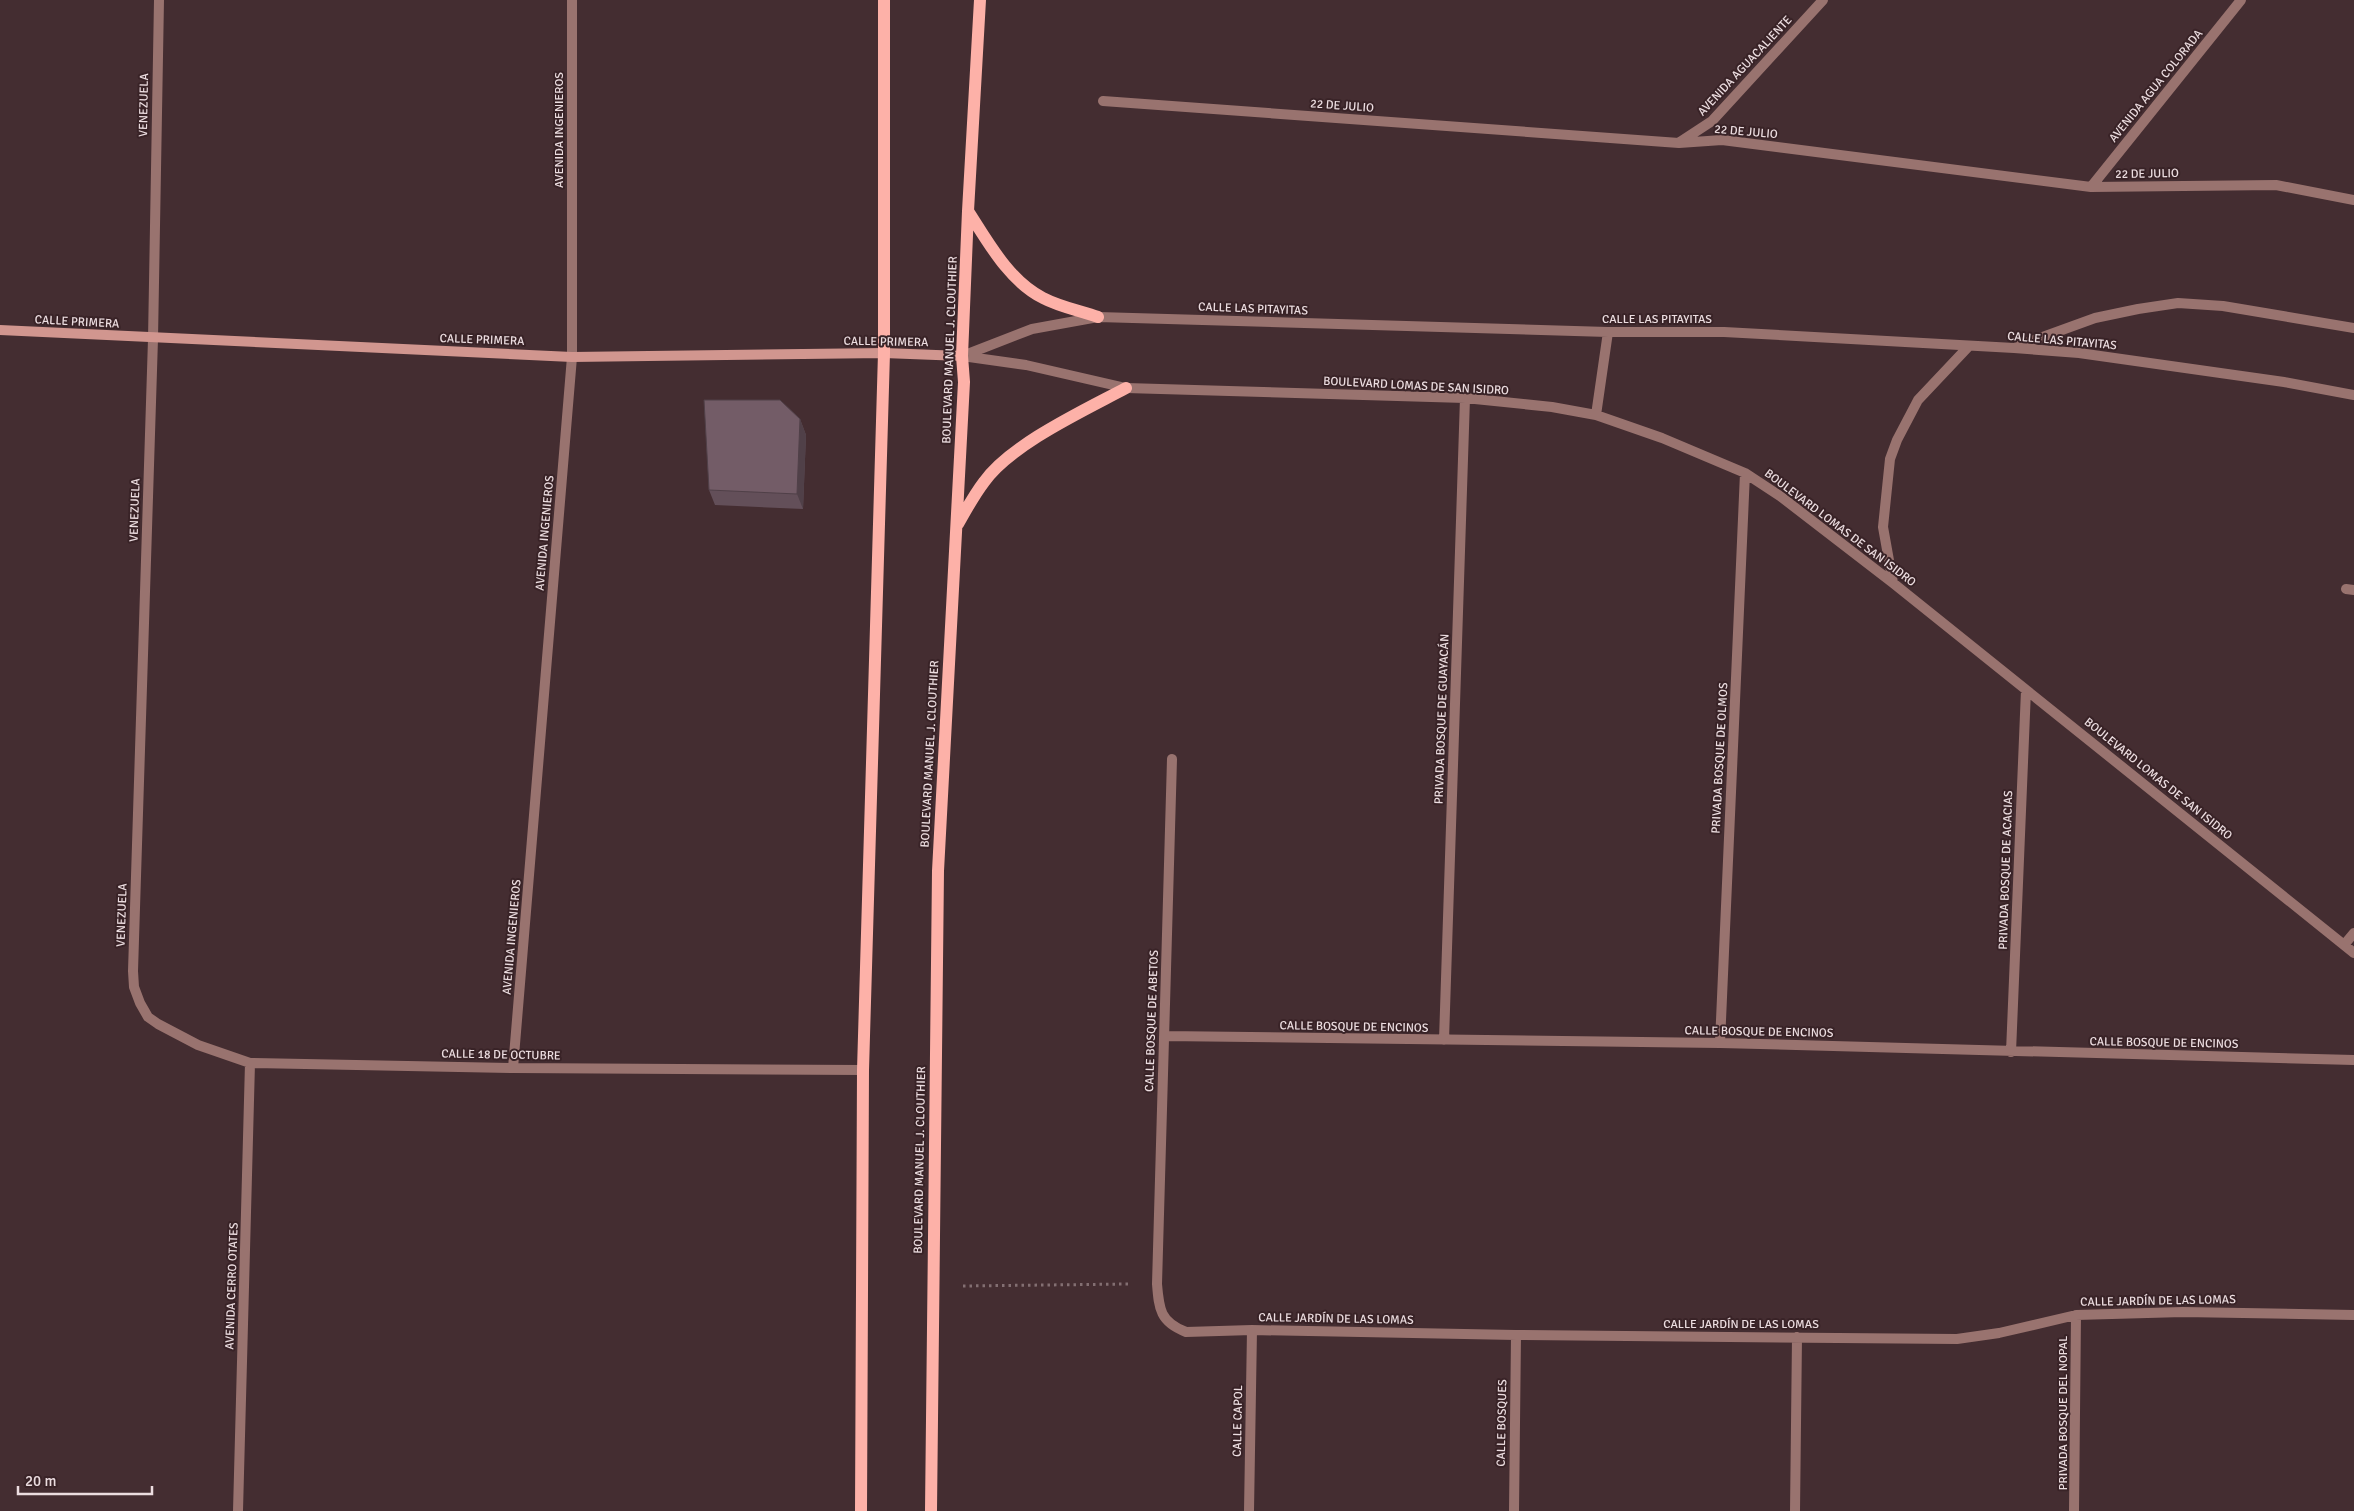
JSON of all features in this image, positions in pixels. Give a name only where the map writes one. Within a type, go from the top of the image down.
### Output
[{"type":"main road","points":[[861,1511],[863,1070],[884,353],[884,0]]},
{"type":"main road","name":"BOULEVARD MANUEL J. CLOUTHIER","points":[[931,1511],[938,871],[964,382],[962,356],[968,211],[980,0]]},
{"type":"main road","points":[[968,211],[996,255],[1017,279],[1043,298],[1098,317]]},
{"type":"main road","points":[[956,526],[984,480],[1015,452],[1065,420],[1126,388]]},
{"type":"street","name":"VENEZUELA","points":[[148,1017],[134,987],[132,971],[153,339],[159,0]]},
{"type":"street","name":"AVENIDA INGENIEROS","points":[[514,1068],[572,357],[572,0]]},
{"type":"street","name":"AVENIDA AGUACALIENTE","points":[[1679,143],[1712,121],[1823,0]]},
{"type":"street","name":"AVENIDA AGUA COLORADA","points":[[2091,187],[2241,0]]},
{"type":"street","name":"22 DE JULIO","points":[[1103,101],[1679,143],[1722,140],[2091,187],[2276,185],[2354,200]]},
{"type":"street","points":[[2014,348],[2095,318],[2178,303],[2223,306],[2354,328]]},
{"type":"street","name":"CALLE LAS PITAYITAS","points":[[962,356],[1032,329],[1098,317],[1608,332],[1724,332],[2079,353],[2284,382],[2354,395]]},
{"type":"street","name":"CALLE PRIMERA","points":[[0,330],[153,339],[572,357],[884,353],[962,356]]},
{"type":"street","points":[[1596,415],[1608,332]]},
{"type":"street","points":[[1894,583],[1884,527],[1890,459],[1896,440],[1918,400],[1968,347]]},
{"type":"street","name":"BOULEVARD LOMAS DE SAN ISIDRO","points":[[962,356],[1026,366],[1126,388],[1464,398],[1552,407],[1596,415],[1662,438],[1745,473],[1780,496],[1894,583],[2354,953]]},
{"type":"street","name":"PRIVADA BOSQUE DE GUAYACÁN","points":[[1444,1040],[1464,398]]},
{"type":"street","name":"PRIVADA BOSQUE DE OLMOS","points":[[1720,1043],[1745,473]]},
{"type":"street","name":"PRIVADA BOSQUE DE ACACIAS","points":[[2011,1052],[2026,690]]},
{"type":"street","name":"CALLE BOSQUE DE ABETOS","points":[[1157,1284],[1172,759]]},
{"type":"street","points":[[2344,945],[2354,933]]},
{"type":"street","name":"CALLE 18 DE OCTUBRE","points":[[148,1017],[198,1045],[250,1062],[514,1068],[863,1070]]},
{"type":"street","name":"CALLE BOSQUE DE ENCINOS","points":[[1164,1036],[1720,1043],[2354,1060]]},
{"type":"street","name":"AVENIDA CERRO OTATES","points":[[238,1511],[250,1062]]},
{"type":"street","name":"CALLE JARDÍN DE LAS LOMAS","points":[[1157,1284],[1159,1307],[1168,1322],[1186,1332],[1252,1330],[1516,1335],[1957,1338],[1999,1333],[2076,1315],[2183,1312],[2354,1315]]},
{"type":"street","name":"PRIVADA BOSQUE DEL NOPAL","points":[[2074,1511],[2076,1315]]},
{"type":"street","name":"CALLE CAPOL","points":[[1249,1511],[1252,1330]]},
{"type":"street","name":"CALLE BOSQUES","points":[[1514,1511],[1516,1335]]},
{"type":"street","points":[[1795,1511],[1797,1337]]},
{"type":"path","points":[[932,1286],[1157,1284]]},
{"type":"building","points":[[704,400],[780,400],[800,419],[797,494],[709,490]]}]
